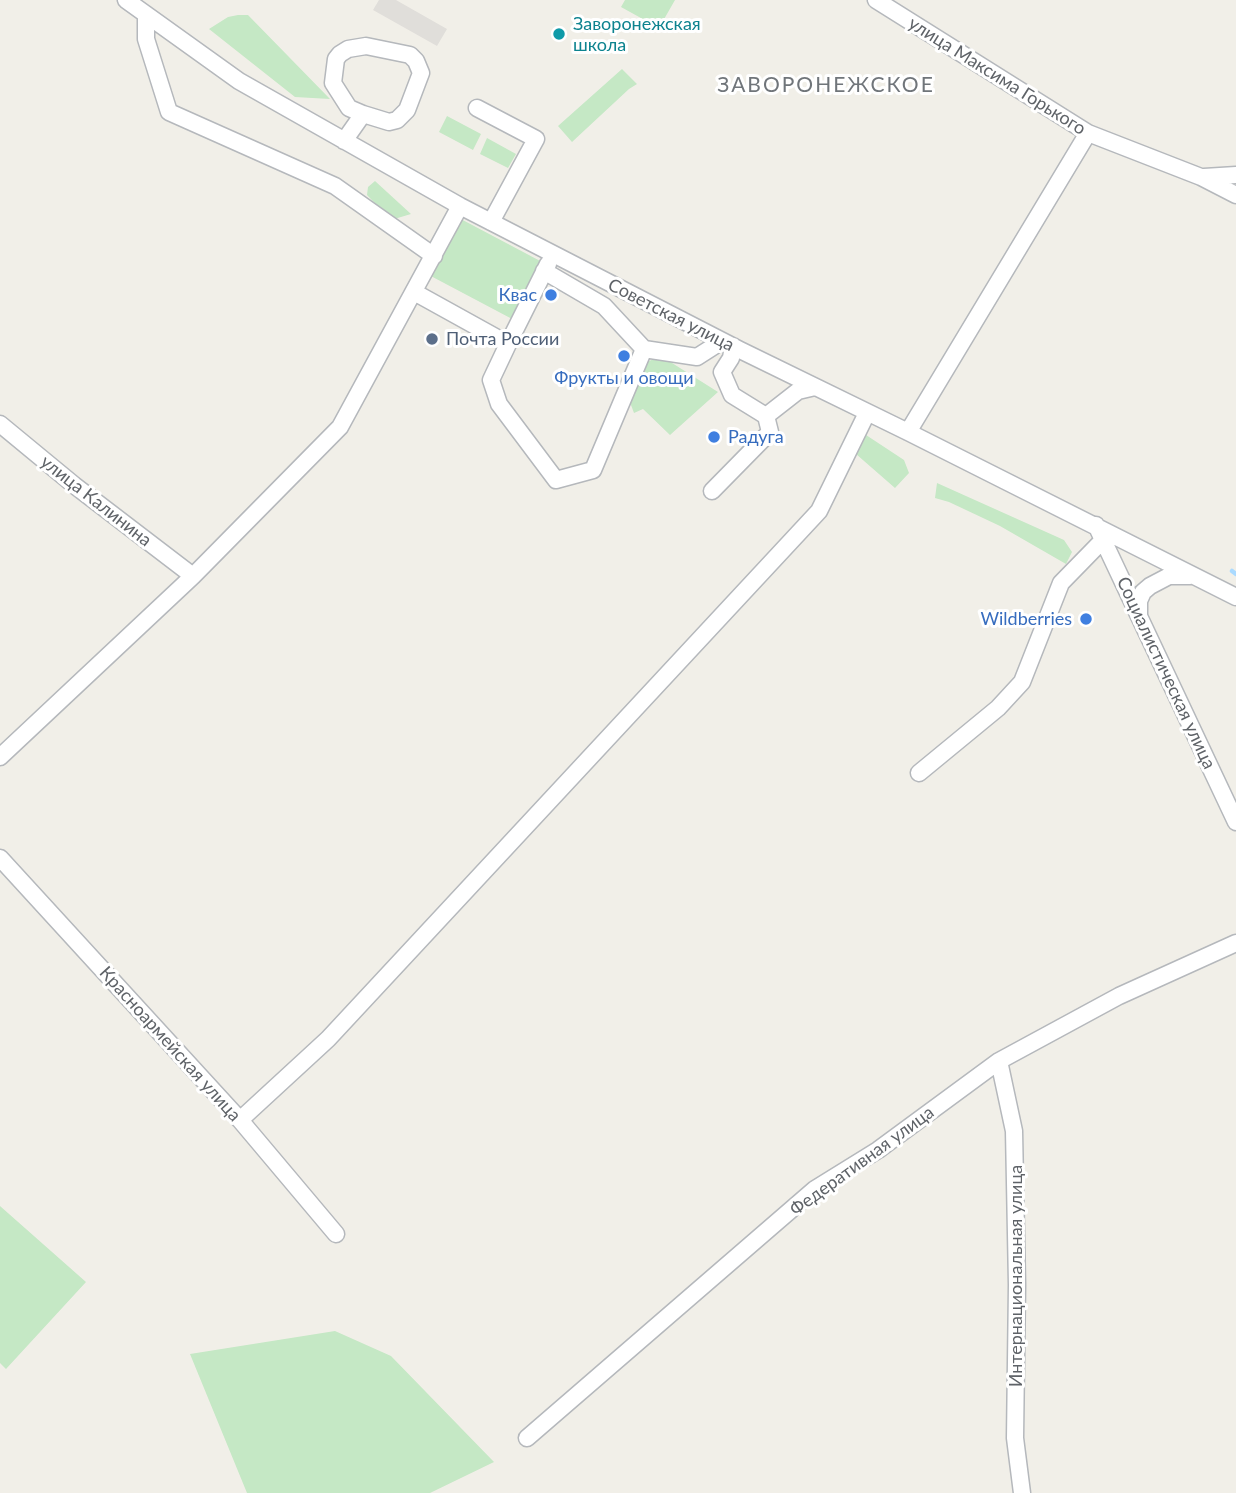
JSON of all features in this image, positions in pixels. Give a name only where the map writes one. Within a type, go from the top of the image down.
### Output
[{"type":"street","name":"Советская улица","points":[[126,0],[239,81],[460,206],[1100,532],[1195,575],[1236,597]]},
{"type":"street","name":"улица Максима Горького","points":[[876,0],[1088,134],[1201,177],[1236,195]]},
{"type":"street","points":[[146,15],[146,39],[169,112],[335,187],[434,256]]},
{"type":"street","points":[[366,46],[410,55],[421,73],[407,110],[397,120],[389,122],[363,114],[349,108],[333,83],[336,59],[340,54],[356,47],[366,46]]},
{"type":"street","points":[[477,108],[536,139],[491,222]]},
{"type":"street","points":[[344,141],[363,114]]},
{"type":"street","points":[[908,432],[1088,134]]},
{"type":"street","points":[[1201,177],[1236,175]]},
{"type":"street","points":[[0,757],[193,576],[340,427],[460,206]]},
{"type":"street","points":[[553,253],[491,380],[499,404],[556,480],[593,470],[644,349]]},
{"type":"street","points":[[544,271],[604,306],[644,349],[697,357],[727,343],[731,358],[722,372],[732,395],[766,416],[770,432],[712,491]]},
{"type":"street","points":[[414,292],[508,344]]},
{"type":"street","points":[[766,416],[798,391],[815,387]]},
{"type":"street","points":[[240,1120],[328,1039],[819,511],[867,413]]},
{"type":"street","name":"улица Калинина","points":[[0,424],[74,485],[193,576]]},
{"type":"street","points":[[919,773],[998,708],[1021,682],[1061,583],[1100,532]]},
{"type":"street","name":"Социалистическая улица","points":[[1100,532],[1236,822]]},
{"type":"street","points":[[1140,617],[1139,601],[1150,586],[1168,576],[1195,575]]},
{"type":"street","name":"Красноармейская улица","points":[[0,858],[240,1120],[336,1234]]},
{"type":"street","name":"Федеративная улица","points":[[527,1438],[815,1189],[878,1150],[999,1061],[1119,996],[1236,943]]},
{"type":"street","name":"Интернациональная улица","points":[[999,1061],[1014,1131],[1017,1285],[1015,1438],[1022,1493]]},
{"type":"shaded area","points":[[379,0],[396,0],[447,29],[437,46],[373,10]]},
{"type":"green space","points":[[625,0],[675,0],[659,28],[621,7]]},
{"type":"green space","points":[[248,15],[330,99],[295,97],[209,29],[228,17]]},
{"type":"green space","points":[[622,69],[637,84],[572,142],[558,126]]},
{"type":"green space","points":[[447,116],[481,134],[473,150],[439,132]]},
{"type":"green space","points":[[487,138],[516,154],[508,168],[480,154]]},
{"type":"green space","points":[[375,181],[411,214],[391,220],[367,195],[368,187]]},
{"type":"green space","points":[[457,217],[544,263],[514,320],[427,274]]},
{"type":"green space","points":[[661,356],[718,392],[670,435],[643,409],[634,413],[628,397],[642,364]]},
{"type":"green space","points":[[863,433],[904,460],[909,473],[895,488],[856,454]]},
{"type":"green space","points":[[937,483],[1064,540],[1072,552],[1066,564],[1000,526],[935,498]]},
{"type":"green space","points":[[0,1206],[86,1282],[6,1369],[0,1363]]},
{"type":"green space","points":[[335,1331],[391,1356],[494,1462],[430,1493],[247,1493],[190,1354]]},
{"type":"waterway","points":[[1232,571],[1236,574]]},
{"type":"place","name":"Заворонежская школа","points":[[559,34]]},
{"type":"place","name":"Квас","points":[[551,295]]},
{"type":"place","name":"Почта России","points":[[432,339]]},
{"type":"place","name":"Фрукты и овощи","points":[[624,356]]},
{"type":"place","name":"Радуга","points":[[714,437]]},
{"type":"place","name":"Wildberries","points":[[1086,619]]},
{"type":"district","name":"ЗАВОРОНЕЖСКОЕ","points":[[826,85]]}]
